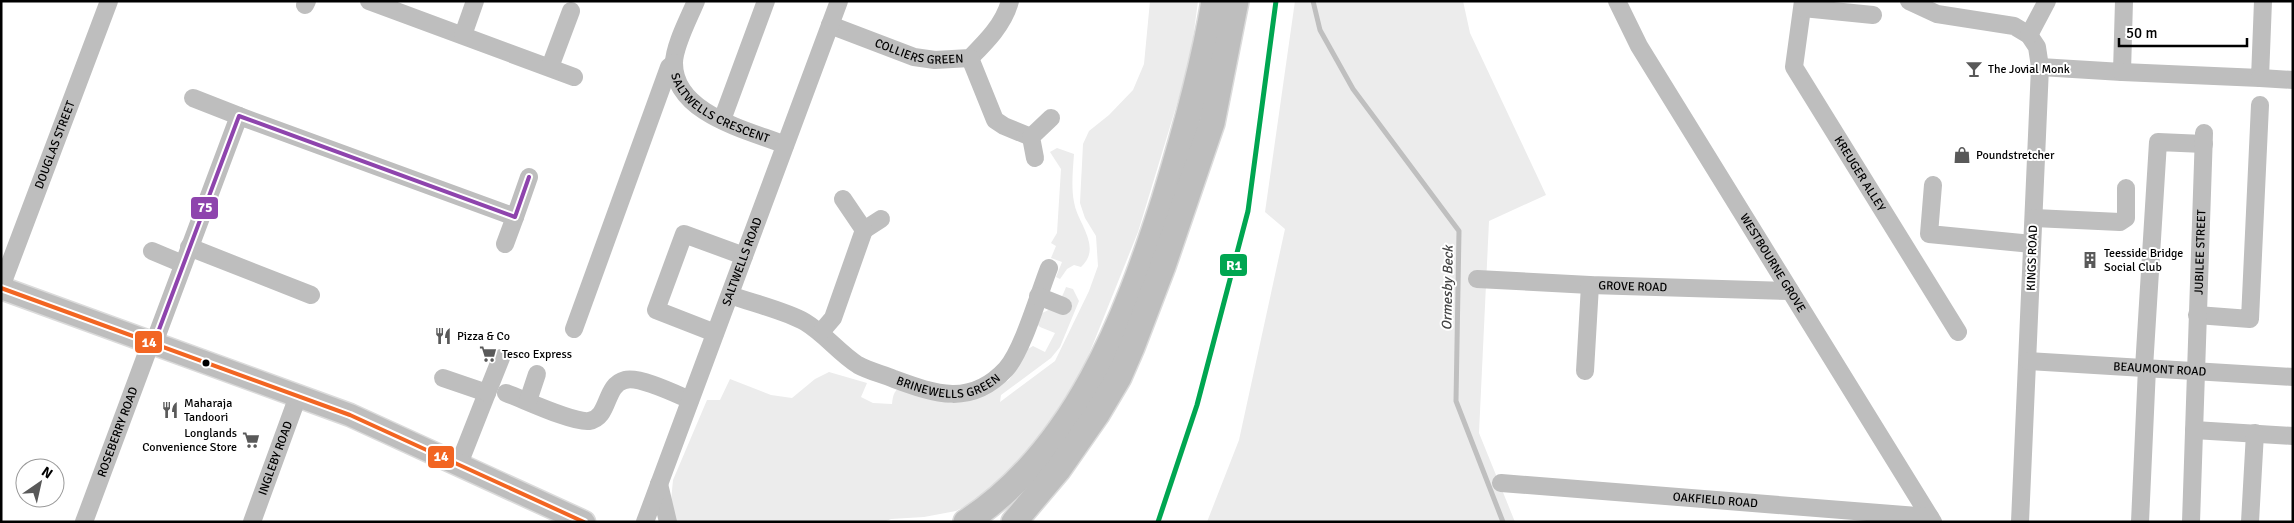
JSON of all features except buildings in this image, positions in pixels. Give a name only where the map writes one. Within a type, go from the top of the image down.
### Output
[{"type":"highway","points":[[966,522],[992,505],[1015,485],[1038,457],[1085,391],[1118,326],[1146,256],[1183,139],[1214,1]]},
{"type":"highway","points":[[1014,522],[1058,470],[1097,414],[1132,347],[1163,266],[1212,122],[1236,1]]},
{"type":"main road","points":[[1,288],[350,415],[584,522]]},
{"type":"street","name":"DOUGLAS STREET","points":[[1,288],[110,1]]},
{"type":"street","points":[[369,1],[574,76]]},
{"type":"street","points":[[463,35],[475,1]]},
{"type":"street","name":"SALTWELLS CRESCENT","points":[[696,1],[676,50],[674,63],[681,90],[693,104],[722,120],[786,145]]},
{"type":"street","points":[[722,120],[766,1]]},
{"type":"street","name":"SALTWELLS ROAD","points":[[645,522],[839,1]]},
{"type":"street","name":"COLLIERS GREEN","points":[[830,26],[914,57],[935,60],[970,58],[990,38],[1008,11],[1010,1]]},
{"type":"street","name":"WESTBOURNE GROVE","points":[[1617,1],[1639,46],[1931,519]]},
{"type":"street","points":[[1909,1],[2014,26],[2029,35],[2046,1]]},
{"type":"street","points":[[2122,72],[2124,1]]},
{"type":"street","points":[[2260,78],[2263,1]]},
{"type":"street","points":[[1803,5],[1873,15]]},
{"type":"street","name":"KREUGER ALLEY","points":[[1803,5],[1794,67],[1958,332]]},
{"type":"street","points":[[550,67],[571,11]]},
{"type":"street","name":"KINGS ROAD","points":[[2020,522],[2040,67],[2037,47],[2029,35]]},
{"type":"street","points":[[970,58],[995,120],[1031,138]]},
{"type":"street","points":[[574,329],[669,67],[674,63]]},
{"type":"street","points":[[2040,67],[2291,80]]},
{"type":"street","points":[[193,98],[515,217]]},
{"type":"street","points":[[2197,315],[2250,319],[2260,105]]},
{"type":"street","name":"ROSEBERRY ROAD","points":[[84,522],[239,116]]},
{"type":"street","points":[[1031,138],[1051,118]]},
{"type":"street","points":[[1031,138],[1035,158]]},
{"type":"street","name":"JUBILEE STREET","points":[[2146,368],[2158,142],[2204,139],[2191,522]]},
{"type":"street","points":[[505,244],[529,177]]},
{"type":"street","points":[[1933,185],[1930,234],[2032,244]]},
{"type":"street","points":[[2034,218],[2120,222],[2126,218],[2126,188]]},
{"type":"street","points":[[843,199],[864,230]]},
{"type":"street","points":[[820,332],[833,318],[864,230],[881,219]]},
{"type":"street","points":[[715,333],[656,310],[668,276],[684,234],[744,256]]},
{"type":"street","points":[[152,251],[186,256],[311,295]]},
{"type":"street","name":"BRINEWELLS GREEN","points":[[730,295],[802,321],[820,332],[841,353],[860,366],[930,392],[964,394],[993,381],[1007,368],[1017,351],[1049,268]]},
{"type":"street","name":"GROVE ROAD","points":[[1477,279],[1590,286],[1790,291]]},
{"type":"street","points":[[1585,371],[1590,286]]},
{"type":"street","points":[[1038,296],[1063,306]]},
{"type":"street","points":[[459,464],[501,358]]},
{"type":"street","name":"BEAUMONT ROAD","points":[[2028,361],[2293,377]]},
{"type":"street","points":[[2140,522],[2146,368]]},
{"type":"street","points":[[528,401],[537,374]]},
{"type":"street","points":[[443,378],[487,393]]},
{"type":"street","points":[[506,393],[579,421],[596,420],[602,413],[610,393],[616,385],[625,380],[638,380],[690,400]]},
{"type":"street","name":"INGLEBY ROAD","points":[[252,522],[298,396]]},
{"type":"street","points":[[2194,430],[2293,436]]},
{"type":"street","points":[[2250,522],[2255,433]]},
{"type":"street","name":"OAKFIELD ROAD","points":[[1501,483],[1931,519]]},
{"type":"street","points":[[659,484],[668,522]]},
{"type":"shaded area","points":[[1150,1],[1198,1],[1190,61],[1138,232],[1083,369],[1046,427],[1007,476],[984,496],[956,511],[924,517],[891,519],[884,522],[675,522],[670,512],[673,480],[707,400],[720,400],[730,379],[771,395],[792,398],[815,379],[829,372],[867,383],[861,397],[873,403],[892,404],[896,390],[905,386],[951,403],[988,392],[1009,380],[1028,349],[1033,346],[1045,352],[1055,333],[1040,327],[1036,323],[1037,319],[1041,314],[1058,303],[1066,287],[1073,289],[1079,301],[1060,347],[1051,358],[1001,395],[1000,402],[1055,361],[1089,291],[1098,266],[1096,236],[1085,218],[1080,203],[1083,144],[1089,131],[1109,115],[1133,90],[1144,64]]},
{"type":"shaded area","points":[[1295,1],[1463,1],[1470,33],[1546,195],[1489,221],[1479,433],[1515,522],[1207,522],[1239,440],[1285,229],[1265,212]]},
{"type":"shaded area","points":[[1057,148],[1074,154],[1073,196],[1076,210],[1087,235],[1090,251],[1081,267],[1074,265],[1067,269],[1060,279],[1056,277],[1062,262],[1051,258],[1056,246],[1051,243],[1057,233],[1061,169],[1050,152]]},
{"type":"waterway","name":"Ormesby Beck","points":[[1313,1],[1320,30],[1353,89],[1459,231],[1456,401],[1503,522]]},
{"type":"transit line","name":"R1","points":[[1158,522],[1197,405],[1248,211],[1276,1]]},
{"type":"transit line","name":"75","points":[[154,343],[239,116],[515,217],[529,177]]},
{"type":"transit line","name":"14","points":[[1,288],[350,415],[584,522]]},
{"type":"place","name":"The Jovial Monk","points":[[1974,69]]},
{"type":"place","name":"Poundstretcher","points":[[1962,155]]},
{"type":"place","name":"Teesside Bridge Social Club","points":[[2090,260]]},
{"type":"place","name":"Pizza & Co","points":[[443,336]]},
{"type":"place","name":"Tesco Express","points":[[488,354]]},
{"type":"place","name":"Maharaja Tandoori","points":[[170,410]]},
{"type":"place","name":"Longlands Convenience Store","points":[[251,440]]}]
